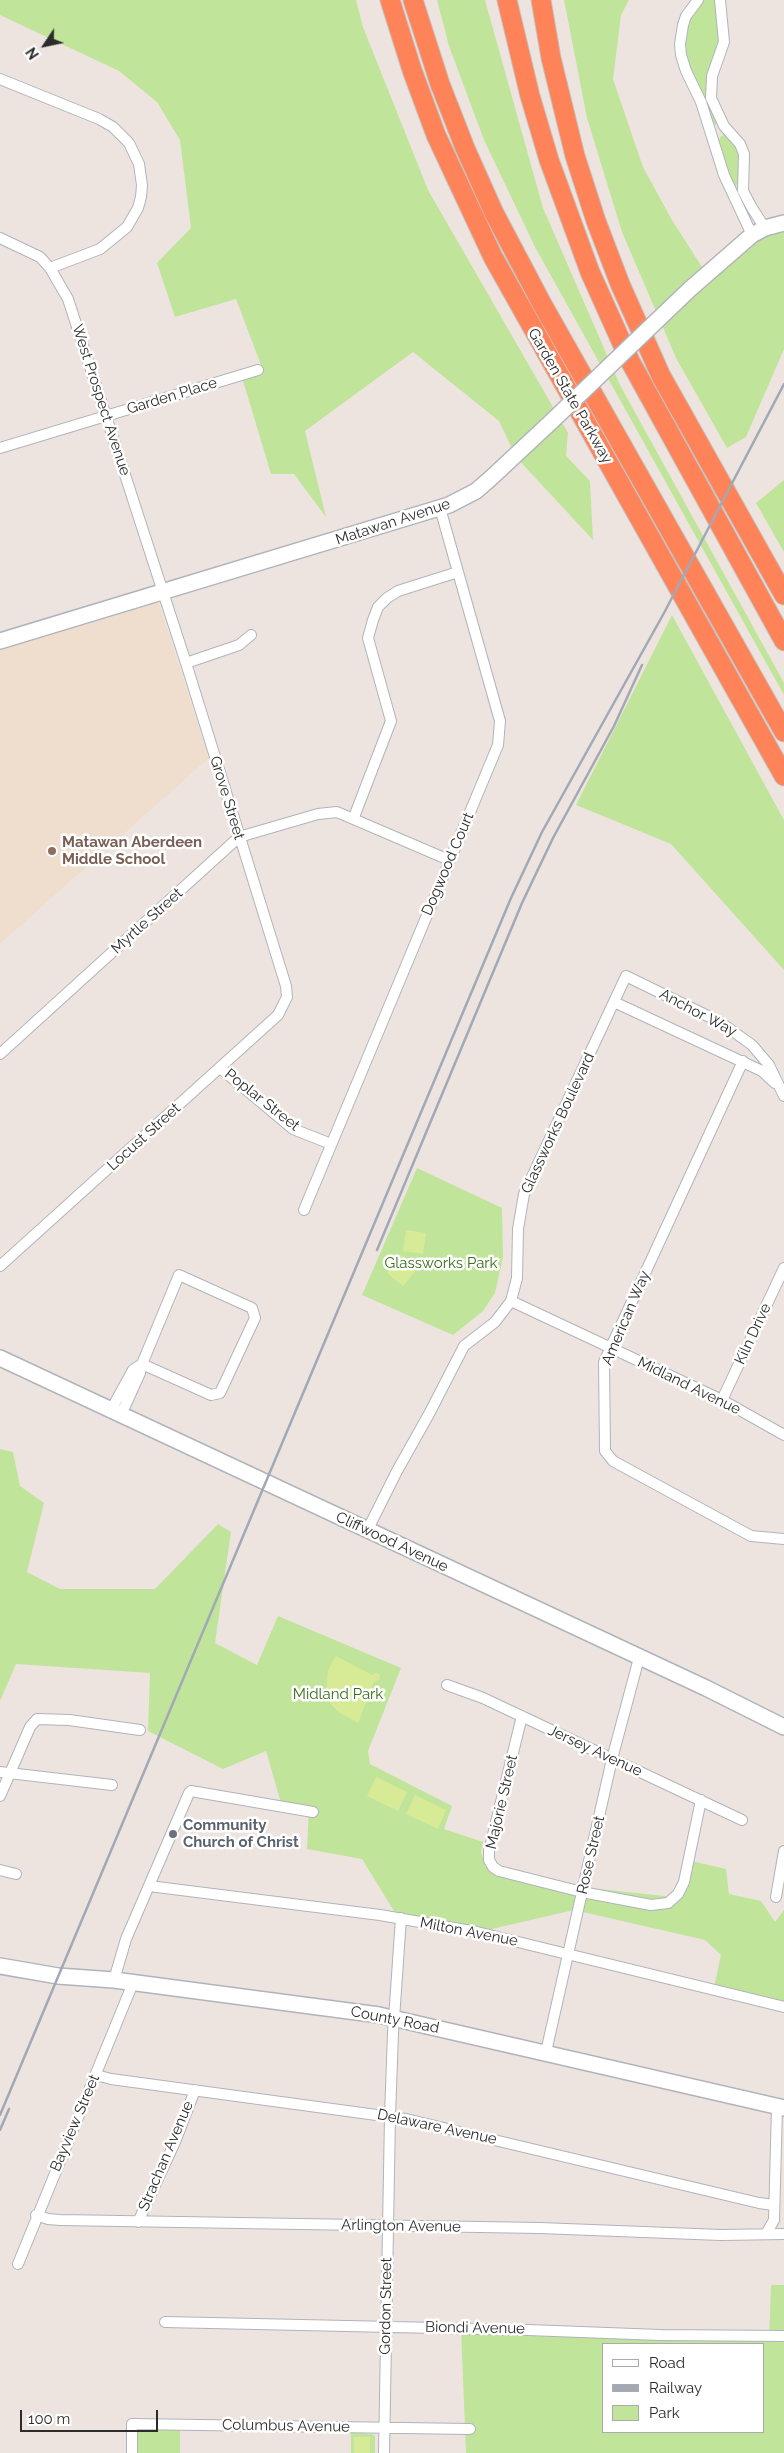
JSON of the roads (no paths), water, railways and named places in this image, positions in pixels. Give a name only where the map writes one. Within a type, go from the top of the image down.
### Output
[{"type":"highway","name":"Garden State Parkway","points":[[390,0],[412,70],[436,134],[493,257],[784,776]]},
{"type":"highway","name":"Garden State Parkway","points":[[413,0],[443,92],[494,213],[542,304],[784,732]]},
{"type":"highway","points":[[507,0],[530,96],[552,168],[593,279],[630,361],[784,641]]},
{"type":"highway","points":[[541,0],[551,58],[571,140],[593,213],[620,284],[661,376],[784,594]]},
{"type":"street","points":[[698,0],[686,16],[683,25],[681,55],[686,71],[701,102],[724,174],[733,195],[745,216],[758,232]]},
{"type":"street","points":[[720,0],[724,42],[712,76],[711,98],[724,126],[740,144],[744,154],[743,190],[752,208],[758,232]]},
{"type":"street","points":[[0,79],[99,118],[113,127],[129,143],[139,164],[142,176],[141,197],[136,213],[127,227],[100,249],[50,268]]},
{"type":"street","points":[[712,134],[724,126]]},
{"type":"street","points":[[733,195],[743,190]]},
{"type":"street","name":"Matawan Avenue","points":[[0,641],[440,508],[476,490],[552,421],[690,289],[758,232],[784,223]]},
{"type":"street","name":"West Prospect Avenue","points":[[0,238],[29,250],[50,268],[68,299],[163,592]]},
{"type":"street","name":"Garden Place","points":[[0,448],[258,370]]},
{"type":"street","name":"Dogwood Court","points":[[304,1210],[498,744],[500,721],[440,508]]},
{"type":"street","points":[[354,817],[391,721],[368,638],[372,620],[378,607],[398,592],[458,572]]},
{"type":"street","name":"Grove Street","points":[[163,592],[286,986],[284,1005]]},
{"type":"street","points":[[186,663],[239,645],[251,635]]},
{"type":"street","name":"Myrtle Street","points":[[0,1054],[239,838],[328,812],[337,812],[354,817],[449,860]]},
{"type":"street","name":"Glassworks Boulevard","points":[[367,1531],[396,1471],[430,1414],[464,1346],[496,1322],[511,1300],[517,1278],[518,1229],[524,1194],[626,976]]},
{"type":"street","name":"Anchor Way","points":[[626,976],[720,1022],[743,1038],[752,1045],[769,1065],[777,1085],[784,1096]]},
{"type":"street","name":"Anchor Way","points":[[614,1002],[762,1071],[777,1085]]},
{"type":"street","name":"Locust Street","points":[[0,1266],[278,1015],[284,1005]]},
{"type":"street","name":"American Way","points":[[743,1062],[604,1362],[603,1385],[606,1451],[613,1461],[751,1536],[784,1539]]},
{"type":"street","name":"Poplar Street","points":[[220,1068],[293,1129],[331,1144]]},
{"type":"street","name":"Kiln Drive","points":[[722,1400],[784,1268]]},
{"type":"street","points":[[116,1412],[140,1373],[142,1364],[179,1275],[252,1308],[255,1318],[220,1393],[211,1395],[142,1364]]},
{"type":"street","name":"Midland Avenue","points":[[511,1300],[722,1400],[784,1435]]},
{"type":"street","name":"Cliffwood Avenue","points":[[0,1358],[784,1727]]},
{"type":"street","name":"Rose Street","points":[[546,2052],[612,1759],[639,1658]]},
{"type":"street","name":"Jersey Avenue","points":[[447,1685],[483,1698],[742,1820]]},
{"type":"street","name":"Majorie Street","points":[[522,1716],[489,1851],[489,1860],[493,1867],[512,1875],[582,1892]]},
{"type":"street","points":[[0,1796],[5,1772],[30,1727],[37,1719],[69,1720],[140,1730]]},
{"type":"street","points":[[5,1772],[112,1785]]},
{"type":"street","points":[[114,1980],[126,1939],[169,1834],[191,1791],[313,1812]]},
{"type":"street","points":[[582,1892],[651,1905],[659,1905],[673,1900],[684,1882],[701,1800]]},
{"type":"street","points":[[776,1897],[784,1850]]},
{"type":"street","points":[[0,1870],[16,1874]]},
{"type":"street","name":"Milton Avenue","points":[[149,1886],[401,1918],[477,1932],[784,2007]]},
{"type":"street","name":"Gordon Street","points":[[384,2453],[390,2116],[401,1918]]},
{"type":"street","name":"County Road","points":[[0,1966],[58,1976],[114,1980],[394,2018],[780,2108]]},
{"type":"street","name":"Bayview Street","points":[[18,2264],[36,2215],[133,1983]]},
{"type":"street","name":"Delaware Avenue","points":[[96,2075],[111,2079],[390,2116],[758,2203],[774,2204]]},
{"type":"street","name":"Strachan Avenue","points":[[138,2222],[174,2142],[194,2090]]},
{"type":"street","points":[[780,2108],[774,2220],[766,2234],[784,2234]]},
{"type":"street","name":"Arlington Avenue","points":[[36,2215],[60,2220],[549,2228],[721,2235],[766,2234]]},
{"type":"street","name":"Biondi Avenue","points":[[165,2322],[386,2326],[660,2335],[784,2336]]},
{"type":"street","name":"Columbus Avenue","points":[[132,2453],[132,2424],[470,2428]]},
{"type":"railway","points":[[0,2115],[511,898],[542,832],[664,613],[784,384]]},
{"type":"railway","points":[[377,1250],[522,903],[553,838],[614,726],[642,665]]},
{"type":"railway","points":[[0,2130],[9,2109]]},
{"type":"place","name":"Matawan Aberdeen Middle School","points":[[52,851]]},
{"type":"place","name":"Community Church of Christ","points":[[173,1834]]},
{"type":"park label","name":"Glassworks Park","points":[[441,1263]]},
{"type":"park label","name":"Midland Park","points":[[338,1694]]}]
